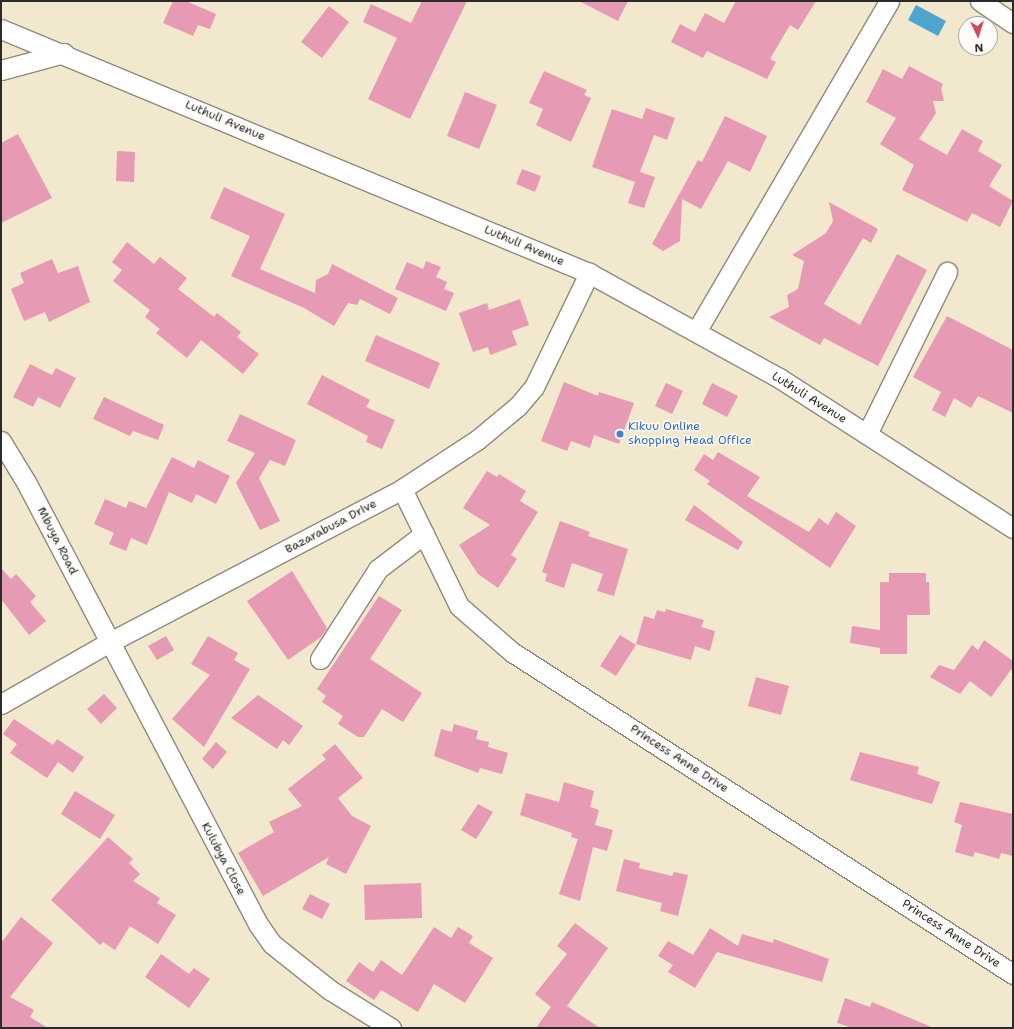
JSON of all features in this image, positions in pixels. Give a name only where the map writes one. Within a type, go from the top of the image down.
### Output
[{"type":"street","points":[[697,330],[889,1]]},
{"type":"street","points":[[980,1],[1013,23]]},
{"type":"street","name":"Luthuli Avenue","points":[[1,29],[64,53],[589,273],[697,330],[867,434],[1013,528]]},
{"type":"street","points":[[1,70],[64,53]]},
{"type":"street","points":[[867,434],[947,272]]},
{"type":"street","name":"Bazarabusa Drive","points":[[1,704],[108,643],[402,489],[478,440],[518,406],[534,387],[589,273]]},
{"type":"street","name":"Mbuya Road","points":[[1,441],[26,482],[108,643]]},
{"type":"street","name":"Princess Anne Drive","points":[[402,489],[460,606],[512,652],[1013,974]]},
{"type":"street","points":[[320,659],[378,570],[424,534]]},
{"type":"street","name":"Kulubya Close","points":[[108,643],[272,944],[330,990],[391,1028]]},
{"type":"water","points":[[916,5],[946,21],[938,36],[908,20]]},
{"type":"building","points":[[173,1],[186,1],[216,14],[210,29],[198,25],[193,36],[163,23]]},
{"type":"building","points":[[422,1],[467,1],[410,119],[368,99],[397,38],[363,22],[371,4],[411,23]]},
{"type":"building","points":[[579,1],[628,1],[618,21]]},
{"type":"building","points":[[736,1],[816,1],[798,30],[790,25],[770,59],[776,62],[767,79],[707,51],[703,58],[671,42],[680,24],[695,32],[705,13],[724,23]]},
{"type":"building","points":[[329,6],[349,22],[322,58],[301,42]]},
{"type":"building","points":[[909,66],[943,84],[941,89],[944,101],[933,101],[936,113],[919,139],[947,155],[962,129],[983,141],[978,151],[1002,165],[989,186],[1013,201],[1000,227],[972,213],[967,222],[902,190],[914,165],[880,144],[896,118],[866,102],[883,69],[902,79]]},
{"type":"building","points":[[544,71],[587,90],[584,95],[591,98],[571,142],[536,125],[543,109],[529,103]]},
{"type":"building","points":[[465,92],[497,105],[479,149],[447,136]]},
{"type":"building","points":[[646,108],[675,118],[667,140],[654,135],[640,172],[655,177],[644,208],[628,203],[635,182],[592,167],[612,109],[642,119]]},
{"type":"building","points":[[725,116],[767,136],[750,172],[728,161],[701,209],[682,199],[680,241],[663,251],[652,244],[698,160],[702,162]]},
{"type":"building","points":[[18,134],[52,198],[1,223],[1,143]]},
{"type":"building","points":[[117,151],[135,152],[134,182],[116,181]]},
{"type":"building","points":[[522,169],[541,176],[535,192],[516,184]]},
{"type":"building","points":[[224,187],[285,214],[260,269],[315,293],[316,280],[328,274],[332,264],[398,298],[390,314],[360,299],[357,305],[348,303],[334,326],[304,308],[231,276],[250,236],[210,218]]},
{"type":"building","points":[[829,202],[878,229],[871,243],[863,238],[824,304],[860,325],[897,254],[927,270],[878,366],[824,338],[820,345],[769,317],[789,307],[787,295],[798,289],[804,261],[792,255],[826,233],[833,221]]},
{"type":"building","points":[[127,242],[154,264],[160,257],[187,278],[178,289],[214,317],[217,313],[241,332],[237,337],[259,354],[243,374],[201,340],[187,358],[156,333],[160,329],[145,317],[150,310],[113,281],[122,270],[112,262]]},
{"type":"building","points":[[52,259],[58,273],[78,266],[90,302],[49,322],[45,312],[24,321],[11,289],[24,283],[20,273]]},
{"type":"building","points":[[426,261],[441,267],[436,277],[447,282],[444,289],[454,293],[446,311],[395,289],[407,262],[423,269]]},
{"type":"building","points":[[520,299],[529,325],[512,331],[517,345],[490,355],[488,347],[473,352],[459,313],[487,303],[489,310]]},
{"type":"building","points":[[947,316],[1013,350],[1013,413],[978,396],[971,408],[954,398],[945,417],[932,410],[941,392],[913,377]]},
{"type":"building","points":[[376,335],[440,363],[429,389],[365,361]]},
{"type":"building","points":[[30,364],[52,375],[56,368],[76,378],[60,408],[38,397],[33,407],[13,397]]},
{"type":"building","points":[[322,375],[370,400],[366,407],[395,420],[382,449],[366,442],[368,436],[307,404]]},
{"type":"building","points":[[564,382],[598,396],[599,392],[634,403],[619,444],[594,435],[590,448],[571,441],[567,451],[541,441]]},
{"type":"building","points":[[666,383],[683,391],[672,414],[655,406]]},
{"type":"building","points":[[712,383],[738,396],[727,417],[702,404]]},
{"type":"building","points":[[104,397],[164,425],[158,440],[133,431],[130,436],[93,419]]},
{"type":"building","points":[[240,414],[296,440],[285,466],[270,460],[259,478],[280,521],[260,530],[236,483],[255,453],[227,441]]},
{"type":"building","points":[[718,452],[760,477],[747,496],[809,532],[819,518],[828,525],[836,512],[856,526],[830,568],[707,484],[710,481],[694,470],[704,454],[713,460]]},
{"type":"building","points":[[172,457],[194,468],[198,460],[230,476],[216,504],[196,494],[192,503],[169,492],[147,545],[131,538],[126,551],[109,544],[114,533],[94,524],[105,499],[126,508],[129,501],[146,508]]},
{"type":"building","points":[[487,471],[497,477],[499,474],[526,491],[520,501],[538,512],[511,555],[517,559],[498,588],[478,574],[459,545],[490,525],[463,508]]},
{"type":"building","points":[[694,505],[743,542],[738,550],[685,520]]},
{"type":"building","points":[[560,521],[590,532],[588,536],[628,549],[614,596],[597,591],[603,574],[572,563],[564,588],[545,581],[547,574],[542,572]]},
{"type":"building","points":[[1,568],[11,579],[16,574],[36,596],[30,602],[46,621],[29,635],[1,599]]},
{"type":"building","points":[[292,571],[327,628],[321,637],[288,660],[247,601]]},
{"type":"building","points":[[889,573],[926,573],[926,582],[929,582],[930,615],[907,615],[907,654],[880,654],[880,648],[850,643],[852,626],[880,630],[880,582],[889,582]]},
{"type":"building","points":[[379,596],[402,610],[370,659],[422,693],[403,722],[382,709],[364,737],[358,737],[338,724],[343,716],[322,702],[326,696],[317,689]]},
{"type":"building","points":[[666,609],[704,620],[701,627],[715,631],[710,651],[695,646],[691,660],[636,644],[644,616],[654,619],[657,610],[665,612]]},
{"type":"building","points":[[620,635],[636,645],[616,676],[600,666]]},
{"type":"building","points":[[166,636],[174,650],[157,660],[148,646]]},
{"type":"building","points":[[208,636],[238,653],[234,660],[250,669],[204,747],[172,719],[210,675],[191,664]]},
{"type":"building","points":[[984,640],[1013,661],[1013,667],[991,697],[970,681],[960,694],[930,677],[939,665],[954,670],[972,645],[978,650]]},
{"type":"building","points":[[756,677],[789,686],[781,715],[748,706]]},
{"type":"building","points":[[104,694],[117,708],[101,724],[87,709]]},
{"type":"building","points":[[258,695],[303,726],[289,745],[283,740],[277,749],[231,718]]},
{"type":"building","points":[[14,719],[53,745],[57,739],[84,757],[73,773],[58,762],[47,778],[10,753],[17,744],[3,734]]},
{"type":"building","points":[[454,724],[478,731],[476,739],[489,742],[488,747],[508,753],[502,774],[480,768],[478,773],[434,756],[441,729],[452,732]]},
{"type":"building","points":[[216,742],[227,752],[213,769],[202,759]]},
{"type":"building","points":[[335,744],[363,778],[338,798],[352,816],[371,826],[346,874],[326,864],[329,857],[263,896],[238,853],[274,832],[269,822],[302,806],[288,789],[326,759],[322,755]]},
{"type":"building","points":[[860,752],[919,767],[917,774],[940,782],[932,804],[850,780]]},
{"type":"building","points":[[564,782],[594,791],[590,807],[599,810],[595,825],[613,830],[607,851],[593,847],[580,901],[559,894],[578,839],[571,837],[572,833],[520,815],[526,793],[559,802]]},
{"type":"building","points":[[75,791],[115,815],[100,839],[61,814]]},
{"type":"building","points":[[960,802],[1013,814],[1013,856],[1001,853],[999,859],[975,852],[973,857],[955,852],[962,825],[954,822]]},
{"type":"building","points":[[478,804],[493,812],[476,839],[461,830]]},
{"type":"building","points":[[108,837],[133,859],[129,863],[140,874],[133,881],[160,898],[157,903],[176,915],[158,944],[130,926],[115,950],[103,942],[100,945],[51,900]]},
{"type":"building","points":[[624,859],[640,863],[639,868],[672,876],[674,872],[688,875],[678,916],[660,911],[662,903],[616,891]]},
{"type":"building","points":[[421,883],[422,918],[365,920],[364,885]]},
{"type":"building","points":[[310,894],[330,904],[322,919],[302,909]]},
{"type":"building","points":[[21,917],[53,943],[10,997],[34,1010],[30,1017],[48,1028],[1,1028],[1,943]]},
{"type":"building","points":[[575,923],[608,948],[567,1006],[600,1028],[536,1028],[551,1007],[535,994],[567,954],[557,946]]},
{"type":"building","points":[[434,927],[451,938],[458,927],[473,936],[469,943],[493,958],[465,1003],[434,984],[418,1012],[381,990],[374,1000],[346,981],[359,962],[373,972],[381,960],[402,975]]},
{"type":"building","points":[[710,928],[738,946],[742,934],[773,943],[774,939],[829,959],[822,982],[717,952],[695,988],[668,972],[673,965],[658,956],[668,941],[693,955]]},
{"type":"building","points":[[161,954],[189,974],[194,968],[210,979],[189,1008],[145,977]]},
{"type":"building","points":[[845,998],[870,1007],[872,1002],[934,1028],[853,1028],[837,1023]]},
{"type":"place","name":"Kikuu Online shopping Head Office","points":[[620,434]]}]
